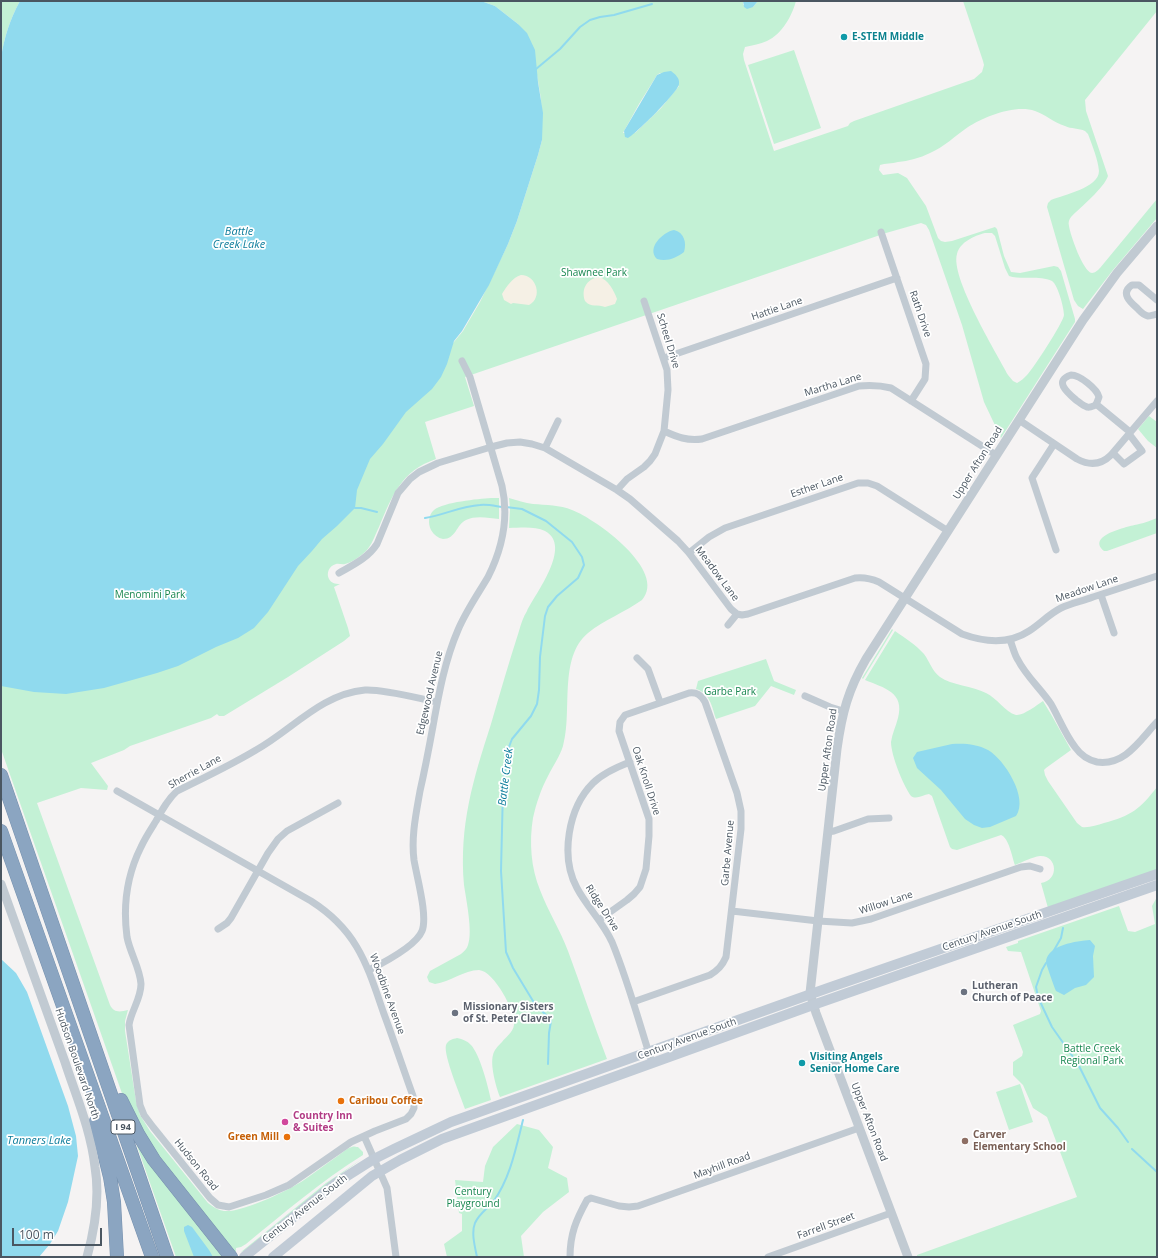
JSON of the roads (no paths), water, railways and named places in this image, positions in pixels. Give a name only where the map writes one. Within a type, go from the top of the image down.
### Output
[{"type":"highway","name":"I 94","points":[[1,775],[168,1257]]},
{"type":"highway","name":"I 94","points":[[1,831],[152,1257]]},
{"type":"highway","points":[[78,997],[119,1096],[145,1147],[162,1171],[231,1257]]},
{"type":"highway","points":[[66,1012],[94,1111],[110,1178],[114,1202],[117,1257]]},
{"type":"main road","name":"Century Avenue South","points":[[244,1257],[336,1183],[374,1159],[451,1122],[1157,874]]},
{"type":"main road","name":"Century Avenue South","points":[[273,1257],[349,1194],[380,1171],[419,1150],[456,1133],[813,1005],[1157,886]]},
{"type":"street","name":"Upper Afton Road","points":[[908,1257],[810,995],[837,749],[843,711],[859,672],[1069,341],[1095,302],[1121,268],[1156,227]]},
{"type":"street","name":"Rath Drive","points":[[881,232],[926,364],[925,379],[912,401]]},
{"type":"street","name":"Hattie Lane","points":[[664,358],[897,278]]},
{"type":"street","points":[[1157,300],[1137,285],[1131,286],[1126,295],[1143,314],[1150,316],[1157,314]]},
{"type":"street","name":"Scheel Drive","points":[[617,490],[627,479],[650,461],[655,454],[664,431],[668,380],[664,358],[644,301]]},
{"type":"street","name":"Edgewood Avenue","points":[[369,970],[408,948],[419,937],[424,925],[413,848],[413,836],[437,702],[446,666],[459,629],[488,576],[498,553],[504,527],[505,502],[502,486],[469,374],[462,361]]},
{"type":"street","points":[[1069,375],[1075,375],[1095,390],[1099,397],[1096,404],[1092,407],[1086,407],[1066,392],[1063,385],[1065,378],[1069,375]]},
{"type":"street","name":"Martha Lane","points":[[664,431],[687,440],[702,439],[859,386],[873,384],[891,388],[996,455]]},
{"type":"street","points":[[1019,420],[1077,459],[1090,464],[1102,462],[1113,453],[1157,401]]},
{"type":"street","points":[[1096,404],[1130,433],[1142,451],[1124,464],[1113,453]]},
{"type":"street","points":[[546,448],[558,421]]},
{"type":"street","name":"Meadow Lane","points":[[339,573],[363,559],[374,549],[398,493],[410,478],[438,463],[491,447],[520,442],[546,448],[617,490],[636,504],[678,541],[689,553],[727,605],[736,614],[748,614],[855,578],[863,577],[871,578],[879,582],[962,634],[973,638],[999,642],[1010,640],[1029,631],[1047,616],[1062,607],[1157,576]]},
{"type":"street","points":[[1054,444],[1032,476],[1032,479],[1056,550]]},
{"type":"street","name":"Esther Lane","points":[[689,553],[709,537],[725,528],[858,483],[868,483],[877,486],[948,531]]},
{"type":"street","points":[[1101,595],[1114,633]]},
{"type":"street","points":[[728,625],[736,614]]},
{"type":"street","points":[[1010,640],[1017,660],[1048,700],[1073,745],[1085,757],[1102,763],[1119,760],[1131,750],[1157,722]]},
{"type":"street","points":[[637,658],[648,669],[660,702]]},
{"type":"street","name":"Sherrie Lane","points":[[132,1012],[140,992],[141,984],[127,937],[125,912],[126,899],[131,875],[138,853],[170,798],[177,791],[270,742],[320,705],[349,693],[365,690],[383,691],[437,702]]},
{"type":"street","name":"Garbe Avenue","points":[[633,1002],[710,975],[722,965],[726,957],[741,829],[739,802],[702,696],[694,692],[660,702]]},
{"type":"street","points":[[805,696],[843,711]]},
{"type":"street","name":"Oak Knoll Drive","points":[[599,920],[634,894],[640,887],[646,869],[649,819],[619,730],[620,722],[625,715],[660,702]]},
{"type":"street","name":"Ridge Drive","points":[[630,762],[609,771],[592,784],[583,796],[571,825],[568,858],[577,889],[608,933],[633,1002],[652,1063]]},
{"type":"street","name":"Woodbine Avenue","points":[[117,791],[311,901],[332,916],[354,941],[369,970],[413,1096],[414,1104],[412,1112],[406,1119],[364,1136]]},
{"type":"street","points":[[218,929],[227,923],[231,918],[272,846],[278,839],[287,831],[338,804]]},
{"type":"street","points":[[828,832],[868,819],[888,818]]},
{"type":"street","name":"Willow Lane","points":[[732,911],[818,921],[852,923],[871,919],[1021,867],[1030,866],[1040,869]]},
{"type":"street","name":"Hudson Boulevard North","points":[[1,884],[44,1001],[90,1138],[96,1168],[97,1192],[94,1226],[87,1257]]},
{"type":"street","name":"Hudson Road","points":[[132,1012],[129,1025],[140,1105],[144,1115],[210,1198],[218,1205],[225,1207],[236,1205],[289,1185],[338,1150],[364,1136]]},
{"type":"street","name":"Mayhill Road","points":[[570,1257],[570,1244],[574,1226],[587,1200],[591,1198],[618,1206],[638,1206],[859,1128]]},
{"type":"street","points":[[364,1136],[389,1194],[396,1257]]},
{"type":"street","name":"Farrell Street","points":[[768,1257],[891,1213]]},
{"type":"water","name":"Battle Creek Lake","points":[[20,1],[481,1],[495,6],[527,33],[535,50],[543,113],[542,140],[538,155],[517,221],[489,285],[462,331],[454,341],[447,364],[441,377],[432,389],[406,412],[370,459],[357,490],[355,508],[322,539],[298,566],[268,612],[254,628],[238,638],[178,666],[104,688],[66,694],[34,692],[1,686],[1,58],[8,29]]},
{"type":"water","points":[[743,1],[758,1],[753,7],[747,9],[744,7]]},
{"type":"water","points":[[671,71],[679,80],[677,88],[665,103],[639,129],[628,138],[625,137],[624,131],[657,75]]},
{"type":"water","points":[[674,230],[680,233],[684,238],[684,252],[671,259],[657,259],[653,250],[657,241],[665,234]]},
{"type":"water","points":[[952,744],[979,746],[988,750],[1001,762],[1013,780],[1017,790],[1019,808],[1016,816],[990,827],[982,828],[974,825],[965,819],[941,790],[917,768],[913,758],[917,752]]},
{"type":"water","points":[[1090,940],[1095,946],[1093,956],[1094,977],[1086,985],[1075,988],[1064,995],[1056,991],[1046,964],[1048,956],[1051,952],[1064,945],[1078,941]]},
{"type":"water","name":"Tanners Lake","points":[[1,959],[16,973],[27,992],[68,1106],[76,1136],[78,1156],[68,1202],[58,1231],[50,1244],[39,1257],[1,1257]]},
{"type":"water","points":[[188,1225],[192,1227],[213,1257],[194,1257],[184,1231],[184,1227]]},
{"type":"waterway","points":[[536,69],[560,49],[580,27],[590,20],[652,4]]},
{"type":"waterway","name":"Battle Creek","points":[[425,518],[473,506],[485,505],[502,507]]},
{"type":"waterway","name":"Battle Creek","points":[[506,507],[522,509],[546,521],[572,542],[582,557],[584,565],[578,578],[557,596],[548,607],[545,616],[540,657],[537,704],[531,716],[512,739],[507,752],[503,788],[501,871],[506,952],[513,968],[533,1001],[551,1021],[548,1064]]},
{"type":"waterway","name":"Battle Creek","points":[[355,508],[377,512]]},
{"type":"waterway","points":[[1053,952],[1061,938],[1063,928]]},
{"type":"waterway","points":[[1046,963],[1036,987],[1038,997],[1052,1027],[1078,1064],[1100,1108],[1128,1142]]},
{"type":"waterway","name":"Battle Creek","points":[[477,1257],[473,1236],[475,1223],[481,1214],[493,1202],[504,1183],[512,1163],[523,1120]]},
{"type":"waterway","points":[[1132,1149],[1157,1172]]},
{"type":"place","name":"E-STEM Middle","points":[[844,37]]},
{"type":"place","name":"Lutheran Church of Peace","points":[[964,992]]},
{"type":"place","name":"Missionary Sisters of St. Peter Claver","points":[[455,1013]]},
{"type":"place","name":"Visiting Angels Senior Home Care","points":[[802,1063]]},
{"type":"place","name":"Caribou Coffee","points":[[341,1101]]},
{"type":"place","name":"Country Inn & Suites","points":[[285,1122]]},
{"type":"place","name":"Green Mill","points":[[287,1137]]},
{"type":"place","name":"Carver Elementary School","points":[[965,1141]]},
{"type":"park label","name":"Shawnee Park","points":[[594,273]]},
{"type":"park label","name":"Menomini Park","points":[[150,595]]},
{"type":"park label","name":"Garbe Park","points":[[730,692]]},
{"type":"park label","name":"Battle Creek Regional Park","points":[[1092,1054]]},
{"type":"park label","name":"Century Playground","points":[[473,1198]]}]
